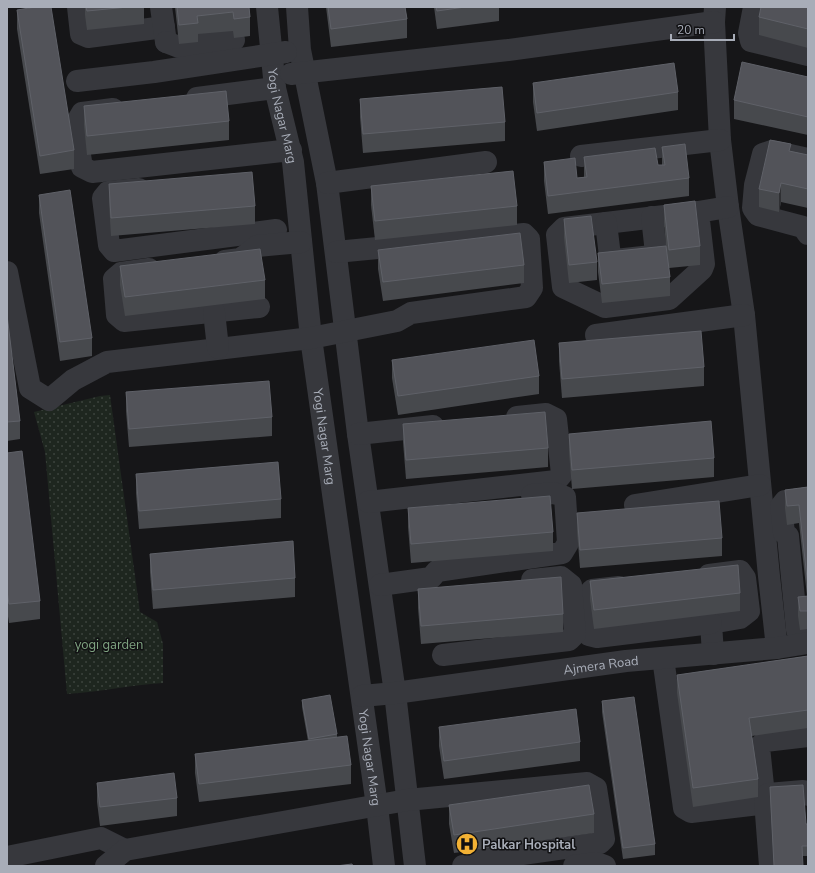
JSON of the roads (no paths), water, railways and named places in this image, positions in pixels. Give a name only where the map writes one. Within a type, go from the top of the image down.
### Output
[{"type":"street","points":[[78,7],[81,34],[88,37],[164,25]]},
{"type":"street","name":"Yogi Nagar Marg","points":[[267,7],[273,72],[291,150],[311,338],[362,696],[384,866]]},
{"type":"street","points":[[297,7],[300,50],[327,183],[358,434],[395,693],[415,866]]},
{"type":"street","points":[[754,7],[749,33],[751,41],[808,55]]},
{"type":"street","points":[[77,81],[169,69],[305,73],[508,50],[714,14],[720,140],[744,315],[777,648]]},
{"type":"street","points":[[164,25],[179,47],[234,40]]},
{"type":"street","points":[[164,25],[169,69]]},
{"type":"street","points":[[178,101],[273,72],[300,50]]},
{"type":"street","points":[[130,107],[82,113],[75,125],[82,167],[92,172],[291,150]]},
{"type":"street","points":[[581,156],[720,140]]},
{"type":"street","points":[[808,159],[772,151],[763,154],[755,185],[752,208],[758,215],[803,227],[808,234]]},
{"type":"street","points":[[327,183],[486,162]]},
{"type":"street","points":[[698,212],[704,264],[702,269],[669,299],[605,307],[563,287],[557,235],[564,228],[698,212],[755,185]]},
{"type":"street","points":[[160,186],[108,192],[103,198],[108,245],[114,251],[300,235]]},
{"type":"street","points":[[606,223],[610,256],[615,260],[652,256],[656,253],[652,217]]},
{"type":"street","points":[[7,272],[30,388],[49,400],[73,380],[107,362],[311,338],[397,321],[411,313],[526,297],[532,288],[529,239],[524,234],[336,252]]},
{"type":"street","points":[[208,262],[240,259],[257,246],[300,235]]},
{"type":"street","points":[[169,267],[121,273],[114,279],[117,315],[124,321],[259,307]]},
{"type":"street","points":[[214,312],[218,348]]},
{"type":"street","points":[[596,335],[744,315]]},
{"type":"street","points":[[369,507],[556,481],[562,474],[556,419],[546,414],[499,419]]},
{"type":"street","points":[[358,434],[451,424]]},
{"type":"street","points":[[635,505],[760,485]]},
{"type":"street","points":[[369,507],[554,493],[565,497],[568,543],[562,553],[437,571],[431,578],[380,590]]},
{"type":"street","points":[[808,498],[785,501],[781,506],[784,533],[788,536],[797,630],[799,632],[808,632]]},
{"type":"street","points":[[766,548],[789,546]]},
{"type":"street","points":[[639,584],[592,590],[584,599],[589,635],[596,637],[711,623],[740,618],[749,611],[745,578],[740,571],[693,577]]},
{"type":"street","points":[[442,655],[569,640],[575,634],[571,585],[562,577],[514,582]]},
{"type":"street","points":[[380,590],[458,588]]},
{"type":"street","points":[[771,598],[794,595]]},
{"type":"street","points":[[711,623],[713,654]]},
{"type":"street","points":[[622,634],[626,661]]},
{"type":"street","name":"Ajmera Road","points":[[362,696],[395,693],[626,661],[777,648],[808,643]]},
{"type":"street","points":[[513,646],[518,676]]},
{"type":"street","points":[[663,658],[684,808],[691,812],[759,804],[764,796],[759,747],[765,741],[808,736]]},
{"type":"street","points":[[667,685],[690,682]]},
{"type":"street","points":[[106,866],[125,850],[407,800],[587,783],[596,788],[604,839],[600,843],[481,860],[471,865],[463,866]]},
{"type":"street","points":[[770,866],[765,801],[768,794],[803,791],[808,795]]},
{"type":"street","points":[[7,857],[101,838],[125,850]]},
{"type":"street","points":[[574,866],[597,863],[605,866]]},
{"type":"place","name":"Palkar Hospital","points":[[467,844]]},
{"type":"park label","name":"yogi garden","points":[[109,644]]}]
